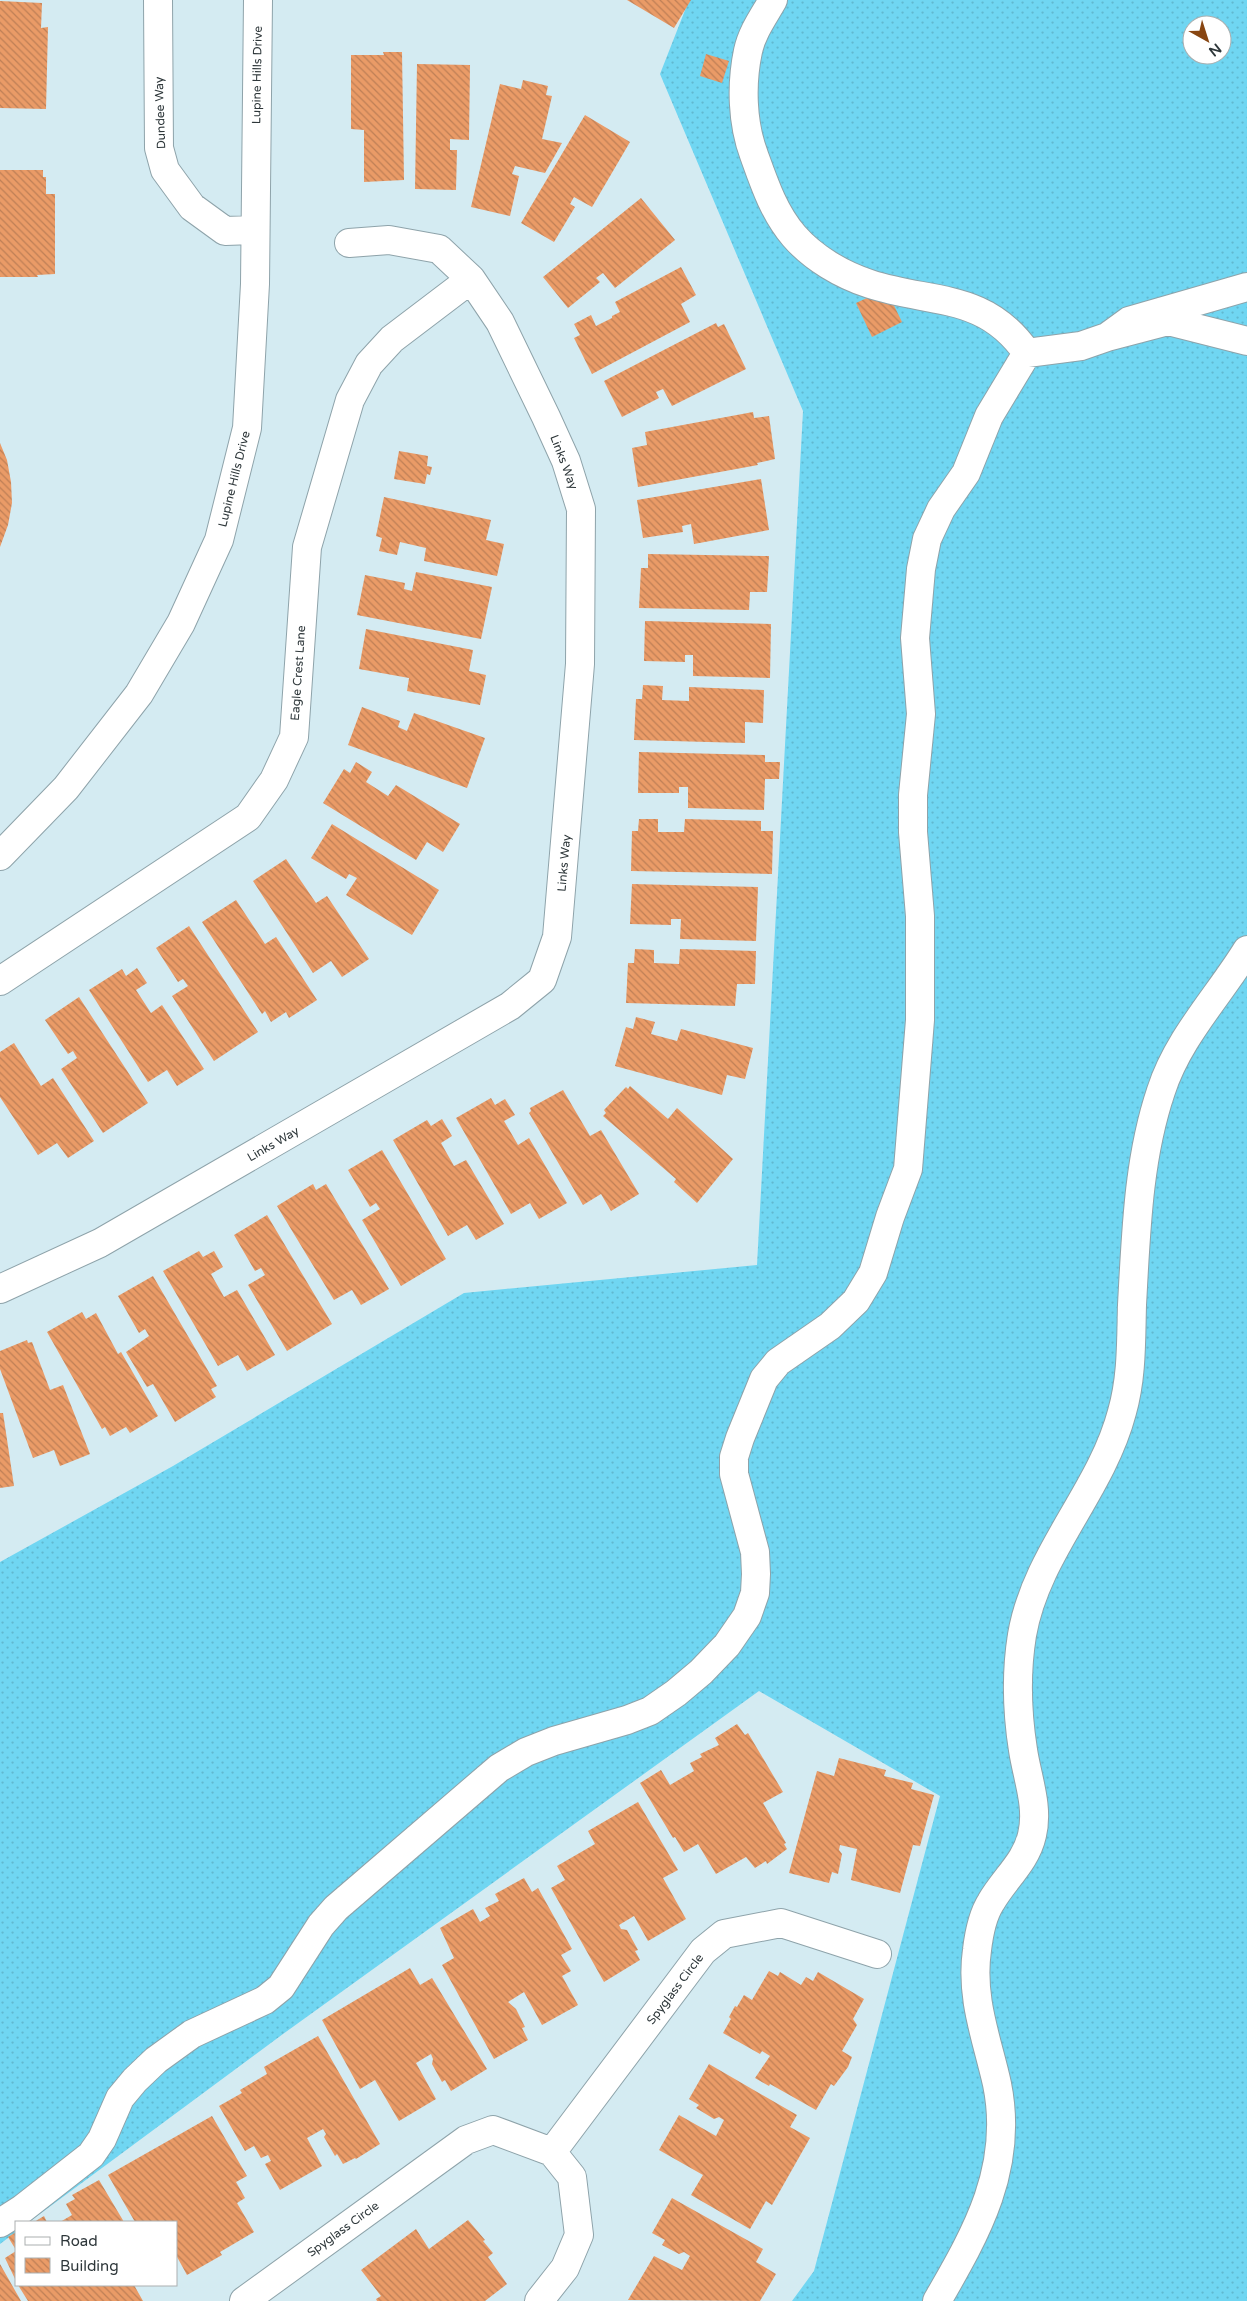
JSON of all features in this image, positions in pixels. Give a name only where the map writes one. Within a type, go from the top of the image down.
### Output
[{"type":"street","name":"Dundee Way","points":[[158,0],[159,148],[165,170],[192,207],[225,231],[254,230]]},
{"type":"street","name":"Lupine Hills Drive","points":[[0,856],[66,788],[139,694],[181,623],[219,540],[247,428],[255,284],[254,230],[258,0]]},
{"type":"street","points":[[773,0],[758,25],[748,50],[744,86],[745,115],[751,147],[778,214],[794,236],[814,255],[840,272],[870,284],[943,299],[975,309],[1000,323],[1017,339],[1027,353]]},
{"type":"street","name":"Links Way","points":[[0,1289],[109,1238],[510,1006],[542,980],[558,937],[580,664],[581,509],[566,461],[546,417],[500,322],[472,278],[439,249],[389,240],[350,242]]},
{"type":"street","name":"Eagle Crest Lane","points":[[0,981],[248,817],[274,780],[294,737],[307,547],[350,400],[369,364],[392,339],[472,278]]},
{"type":"street","points":[[1107,337],[1129,321],[1247,287]]},
{"type":"street","points":[[1027,353],[1081,346],[1168,321],[1247,341]]},
{"type":"street","points":[[0,2223],[22,2209],[90,2156],[102,2139],[120,2098],[134,2080],[156,2060],[192,2034],[266,2000],[282,1987],[320,1925],[336,1908],[484,1780],[499,1768],[526,1752],[554,1741],[627,1720],[650,1711],[701,1672],[727,1645],[747,1616],[755,1593],[756,1574],[755,1552],[734,1474],[734,1458],[740,1438],[764,1379],[778,1362],[830,1326],[856,1301],[873,1273],[908,1169],[920,1020],[920,916],[913,832],[913,794],[921,714],[915,638],[921,569],[927,539],[941,509],[966,473],[989,416],[1027,353]]},
{"type":"street","points":[[937,2301],[978,2224],[996,2178],[1000,2150],[1001,2111],[977,2006],[974,1982],[980,1928],[989,1905],[1026,1854],[1033,1833],[1034,1810],[1023,1749],[1019,1691],[1019,1659],[1023,1631],[1038,1580],[1092,1482],[1121,1415],[1129,1378],[1135,1248],[1142,1170],[1161,1091],[1171,1063],[1184,1040],[1229,980],[1247,950]]},
{"type":"street","name":"Spyglass Circle","points":[[244,2301],[466,2140],[494,2130],[552,2152],[703,1951],[724,1934],[781,1923],[878,1954]]},
{"type":"street","points":[[539,2301],[565,2268],[579,2235],[572,2177],[552,2152]]},
{"type":"shaded area","points":[[689,0],[1247,0],[1247,2301],[792,2301],[814,2271],[940,1796],[759,1691],[283,2034],[30,2221],[15,2221],[15,2233],[0,2244],[0,1562],[173,1466],[464,1293],[757,1265],[803,411],[660,74]]},
{"type":"building","points":[[627,0],[691,0],[674,28]]},
{"type":"building","points":[[0,1],[42,3],[41,28],[48,27],[46,109],[0,108]]},
{"type":"building","points":[[383,52],[402,52],[404,180],[364,182],[364,130],[351,129],[351,55],[384,55]]},
{"type":"building","points":[[706,54],[729,61],[722,83],[700,76]]},
{"type":"building","points":[[417,64],[470,65],[469,140],[450,139],[450,150],[457,150],[456,190],[415,189]]},
{"type":"building","points":[[523,80],[548,86],[546,95],[552,96],[542,139],[562,143],[545,173],[515,166],[512,174],[519,176],[510,216],[471,207],[500,84],[521,89]]},
{"type":"building","points":[[585,115],[630,142],[592,207],[574,197],[570,204],[575,207],[554,242],[521,223]]},
{"type":"building","points":[[0,170],[43,170],[43,177],[46,177],[46,194],[55,194],[55,274],[37,275],[38,277],[0,277]]},
{"type":"building","points":[[641,198],[675,240],[615,288],[603,273],[596,278],[600,282],[568,308],[543,277]]},
{"type":"building","points":[[681,267],[696,295],[681,304],[690,322],[592,374],[574,338],[580,335],[574,324],[591,315],[596,326],[612,318],[612,316],[620,312],[615,302]]},
{"type":"building","points":[[886,289],[902,322],[872,337],[856,303]]},
{"type":"building","points":[[716,323],[718,327],[724,324],[746,369],[672,406],[663,389],[656,392],[659,398],[622,417],[604,381]]},
{"type":"building","points":[[753,412],[754,418],[769,416],[775,459],[757,463],[758,465],[638,487],[632,448],[647,445],[645,432]]},
{"type":"building","points":[[0,443],[7,460],[12,503],[8,525],[0,547]]},
{"type":"building","points":[[399,451],[428,456],[427,466],[432,467],[430,475],[427,474],[425,484],[394,479]]},
{"type":"building","points":[[761,479],[769,530],[694,544],[691,524],[682,526],[683,532],[643,538],[637,500]]},
{"type":"building","points":[[384,497],[491,520],[486,540],[504,544],[497,576],[424,561],[426,548],[400,542],[397,555],[379,551],[382,538],[376,536]]},
{"type":"building","points":[[648,554],[769,556],[767,592],[750,592],[749,610],[639,608],[641,568],[648,568]]},
{"type":"building","points":[[416,572],[492,587],[481,639],[357,615],[365,575],[405,583],[404,589],[412,591]]},
{"type":"building","points":[[645,621],[771,624],[770,678],[693,676],[693,655],[685,655],[685,662],[644,661]]},
{"type":"building","points":[[366,629],[473,650],[469,671],[486,675],[480,705],[407,691],[409,678],[359,669]]},
{"type":"building","points":[[643,685],[663,686],[662,700],[689,701],[689,687],[764,690],[763,723],[745,722],[745,743],[634,740],[636,699],[642,699]]},
{"type":"building","points":[[362,707],[400,721],[398,727],[407,731],[414,713],[485,738],[467,788],[348,745]]},
{"type":"building","points":[[639,752],[765,755],[765,762],[780,762],[779,779],[765,779],[764,810],[688,808],[688,787],[679,787],[679,793],[638,793]]},
{"type":"building","points":[[356,762],[372,772],[366,782],[388,796],[396,785],[460,824],[443,852],[427,842],[416,860],[323,803],[344,769],[350,773]]},
{"type":"building","points":[[639,819],[658,819],[658,832],[684,832],[685,819],[761,821],[761,831],[773,831],[772,874],[631,871],[632,831],[638,831]]},
{"type":"building","points":[[332,824],[439,890],[412,935],[346,895],[357,878],[349,874],[346,879],[311,858]]},
{"type":"building","points":[[286,859],[316,903],[327,896],[369,959],[342,977],[331,961],[313,973],[253,881]]},
{"type":"building","points":[[632,884],[758,887],[756,941],[680,939],[681,919],[671,919],[671,925],[630,924]]},
{"type":"building","points":[[236,900],[265,944],[276,937],[317,1000],[289,1018],[286,1012],[271,1022],[265,1011],[262,1014],[202,922]]},
{"type":"building","points":[[189,926],[258,1032],[214,1061],[172,996],[188,986],[183,979],[178,982],[156,948]]},
{"type":"building","points":[[635,949],[654,950],[654,963],[679,964],[680,949],[756,951],[755,984],[737,984],[735,1006],[626,1003],[628,963],[634,963]]},
{"type":"building","points":[[137,968],[147,983],[136,990],[151,1013],[162,1005],[204,1069],[177,1086],[167,1070],[148,1082],[89,990],[122,969],[126,976]]},
{"type":"building","points":[[79,997],[148,1103],[103,1133],[61,1069],[77,1058],[73,1051],[68,1054],[45,1020]]},
{"type":"building","points":[[636,1017],[655,1022],[651,1034],[677,1041],[681,1029],[753,1048],[745,1079],[727,1075],[722,1095],[615,1066],[626,1027],[633,1029]]},
{"type":"building","points":[[14,1043],[41,1086],[53,1078],[94,1141],[68,1158],[57,1143],[38,1155],[0,1097],[0,1052]]},
{"type":"building","points":[[630,1086],[668,1119],[677,1108],[733,1159],[697,1203],[674,1182],[676,1179],[603,1116],[606,1113],[604,1110],[626,1087],[628,1089]]},
{"type":"building","points":[[563,1090],[590,1136],[601,1130],[639,1194],[611,1211],[601,1194],[583,1205],[529,1113],[531,1111],[530,1108]]},
{"type":"building","points":[[491,1098],[495,1105],[505,1099],[515,1115],[504,1121],[518,1145],[529,1138],[567,1203],[539,1219],[530,1203],[511,1214],[456,1118]]},
{"type":"building","points":[[442,1119],[452,1136],[441,1143],[454,1166],[466,1160],[504,1224],[476,1240],[467,1225],[448,1236],[393,1140],[427,1120],[431,1126]]},
{"type":"building","points":[[382,1150],[446,1259],[401,1286],[362,1220],[380,1209],[376,1203],[370,1207],[348,1170]]},
{"type":"building","points":[[313,1184],[316,1190],[326,1184],[389,1289],[361,1305],[352,1290],[334,1300],[277,1206]]},
{"type":"building","points":[[267,1215],[332,1324],[287,1351],[248,1285],[265,1275],[261,1268],[255,1271],[234,1235]]},
{"type":"building","points":[[199,1251],[203,1257],[214,1251],[223,1267],[211,1274],[224,1297],[237,1290],[275,1355],[247,1371],[238,1355],[218,1366],[163,1271]]},
{"type":"building","points":[[153,1276],[217,1386],[211,1389],[216,1397],[175,1422],[153,1384],[147,1387],[126,1352],[149,1336],[145,1329],[139,1333],[118,1296]]},
{"type":"building","points":[[82,1312],[86,1319],[96,1313],[118,1354],[121,1352],[158,1416],[130,1433],[126,1427],[110,1436],[105,1427],[102,1429],[47,1332]]},
{"type":"building","points":[[27,1340],[28,1343],[32,1342],[50,1390],[63,1385],[90,1454],[60,1466],[54,1450],[33,1458],[0,1369],[0,1351]]},
{"type":"building","points":[[0,1413],[3,1413],[14,1486],[0,1488]]},
{"type":"building","points":[[737,1724],[745,1735],[748,1733],[783,1792],[763,1803],[786,1843],[784,1844],[787,1849],[767,1864],[766,1861],[755,1868],[746,1857],[716,1874],[698,1844],[684,1852],[675,1837],[673,1838],[640,1783],[661,1770],[670,1785],[694,1771],[690,1763],[702,1757],[700,1754],[719,1745],[715,1738]]},
{"type":"building","points":[[839,1758],[886,1770],[884,1776],[913,1783],[911,1789],[934,1795],[920,1846],[913,1845],[900,1893],[851,1880],[857,1849],[840,1845],[839,1850],[842,1854],[838,1874],[832,1872],[829,1883],[789,1873],[817,1771],[834,1776]]},
{"type":"building","points":[[638,1802],[678,1870],[663,1878],[686,1919],[648,1941],[634,1916],[619,1925],[621,1929],[627,1930],[638,1950],[635,1951],[640,1960],[604,1982],[551,1888],[565,1880],[557,1866],[595,1844],[588,1831]]},
{"type":"building","points":[[524,1878],[532,1892],[538,1888],[572,1949],[561,1955],[571,1971],[562,1976],[578,2005],[542,2025],[524,1992],[508,2002],[516,2009],[525,2027],[522,2028],[528,2040],[494,2059],[442,1965],[454,1958],[440,1928],[473,1909],[480,1922],[490,1916],[485,1908],[499,1901],[495,1894]]},
{"type":"building","points":[[410,1968],[420,1985],[432,1978],[487,2069],[451,2091],[445,2080],[442,2082],[432,2064],[431,2054],[416,2063],[436,2099],[399,2121],[375,2080],[360,2089],[322,2020]]},
{"type":"building","points":[[769,1971],[778,1976],[780,1972],[801,1985],[806,1977],[813,1981],[818,1972],[864,1999],[853,2019],[857,2025],[842,2051],[852,2057],[848,2067],[834,2086],[831,2084],[816,2110],[770,2084],[769,2086],[755,2078],[770,2056],[762,2051],[760,2054],[723,2033],[731,2019],[729,2017],[735,2006],[737,2007],[744,1995],[752,2000]]},
{"type":"building","points":[[318,2036],[380,2144],[356,2159],[343,2164],[337,2154],[335,2156],[324,2137],[326,2134],[323,2129],[307,2138],[322,2166],[280,2190],[265,2164],[271,2161],[268,2155],[261,2158],[254,2146],[245,2151],[219,2106],[242,2093],[240,2090],[267,2074],[264,2067]]},
{"type":"building","points":[[709,2064],[797,2115],[790,2127],[810,2138],[772,2205],[766,2201],[750,2229],[691,2195],[703,2175],[659,2150],[679,2115],[716,2136],[724,2120],[719,2117],[714,2119],[696,2108],[699,2105],[689,2099]]},
{"type":"building","points":[[212,2116],[247,2176],[236,2182],[245,2198],[237,2203],[254,2232],[220,2252],[222,2255],[187,2275],[178,2259],[178,2221],[134,2221],[108,2175]]},
{"type":"building","points":[[99,2180],[123,2221],[62,2221],[72,2215],[66,2204],[75,2199],[72,2195]]},
{"type":"building","points":[[672,2198],[763,2249],[756,2262],[776,2274],[760,2301],[628,2300],[654,2256],[682,2270],[690,2256],[684,2252],[679,2254],[662,2245],[665,2240],[652,2233]]},
{"type":"building","points":[[44,2216],[46,2221],[36,2221]]},
{"type":"building","points":[[468,2220],[493,2253],[488,2257],[507,2284],[485,2301],[377,2301],[376,2299],[381,2296],[361,2270],[416,2229],[429,2249]]},
{"type":"building","points":[[15,2233],[15,2248],[8,2237]]},
{"type":"building","points":[[15,2252],[15,2279],[5,2258]]},
{"type":"building","points":[[0,2264],[21,2301],[0,2301]]},
{"type":"building","points":[[19,2286],[135,2286],[143,2301],[28,2301]]}]
